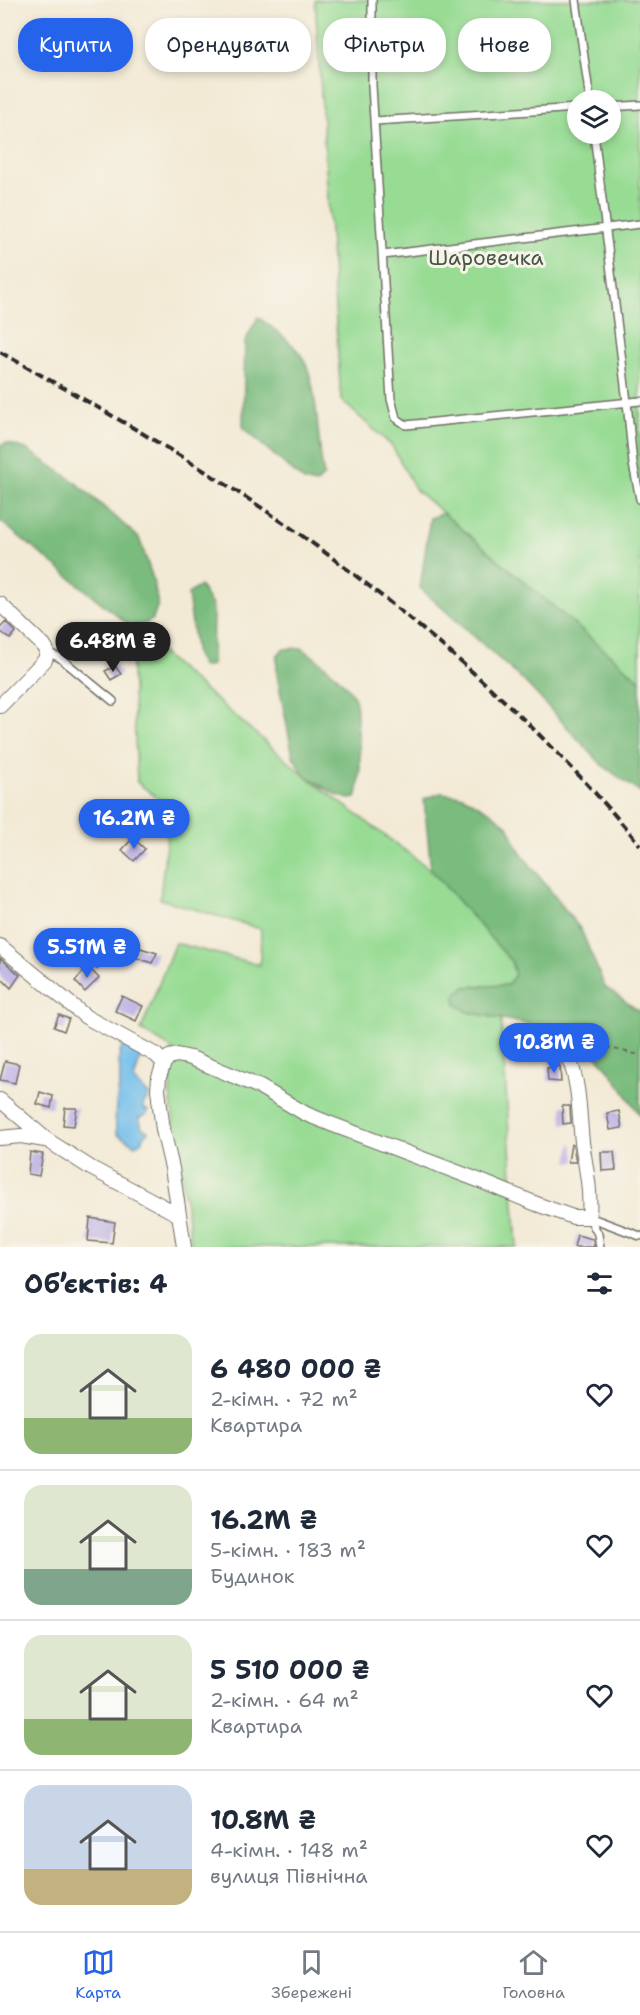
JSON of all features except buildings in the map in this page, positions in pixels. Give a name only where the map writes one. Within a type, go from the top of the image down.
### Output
[{"type":"street","points":[[0,604],[46,648],[47,653],[45,660],[0,706]]},
{"type":"street","points":[[0,946],[86,1017],[156,1055],[164,1063]]},
{"type":"street","points":[[184,1247],[160,1108],[159,1077],[169,1057],[177,1055],[191,1058],[260,1087],[306,1114],[560,1213],[573,1217],[589,1217],[590,1187],[574,1070],[569,1059]]},
{"type":"street","points":[[0,1100],[47,1140],[90,1168],[179,1215]]},
{"type":"street","points":[[0,1138],[21,1136],[47,1140]]},
{"type":"lane","points":[[372,0],[375,121],[391,399],[396,418],[406,425],[640,401]]},
{"type":"lane","points":[[576,0],[589,90]]},
{"type":"lane","points":[[621,106],[640,105]]},
{"type":"lane","points":[[375,121],[567,109]]},
{"type":"lane","points":[[595,144],[633,464],[640,499]]},
{"type":"lane","points":[[383,255],[640,224]]},
{"type":"lane","points":[[47,653],[59,657],[113,701]]},
{"type":"lane","points":[[589,1217],[640,1236]]},
{"type":"lane","points":[[589,1217],[598,1234],[600,1247]]},
{"type":"path","points":[[569,1059],[570,1049],[609,1048],[640,1055]]},
{"type":"green space","name":"Шаровечка","points":[[315,0],[640,0],[640,680],[416,490],[392,446],[341,400]]},
{"type":"green space","points":[[258,317],[297,350],[310,375],[324,476],[316,484],[304,481],[243,428],[245,342]]},
{"type":"green space","points":[[6,443],[26,449],[74,481],[139,538],[153,579],[158,604],[153,619],[143,625],[130,626],[0,521],[0,445]]},
{"type":"green space","points":[[443,513],[640,680],[640,792],[602,765],[526,683],[420,588],[430,518]]},
{"type":"green space","points":[[200,586],[213,607],[212,665],[203,667],[196,655],[188,594]]},
{"type":"green space","points":[[130,626],[304,775],[431,870],[511,961],[515,975],[507,985],[465,987],[468,1012],[501,1019],[517,1247],[192,1247],[170,1094],[172,1049],[141,1030],[175,943],[260,965],[261,929],[160,899],[170,808],[137,782]]},
{"type":"green space","points":[[302,648],[340,679],[355,700],[360,758],[356,798],[349,799],[335,794],[304,775],[293,756],[277,675],[277,656],[283,649]]},
{"type":"green space","points":[[441,793],[463,796],[489,811],[508,826],[520,852],[581,930],[605,987],[640,1012],[640,1115],[606,1066],[581,1042],[544,1028],[468,1012],[456,1004],[455,995],[465,987],[507,985],[515,975],[511,961],[431,870],[424,799]]},
{"type":"water","points":[[127,1046],[141,1055],[134,1080],[149,1095],[143,1108],[149,1111],[145,1116],[139,1117],[142,1128],[148,1131],[141,1142],[135,1145],[117,1134],[116,1125],[119,1061],[122,1047]]},
{"type":"railway","points":[[0,352],[132,427],[218,480],[261,507],[343,566],[423,629],[500,697],[537,732],[607,806],[640,845]]}]
